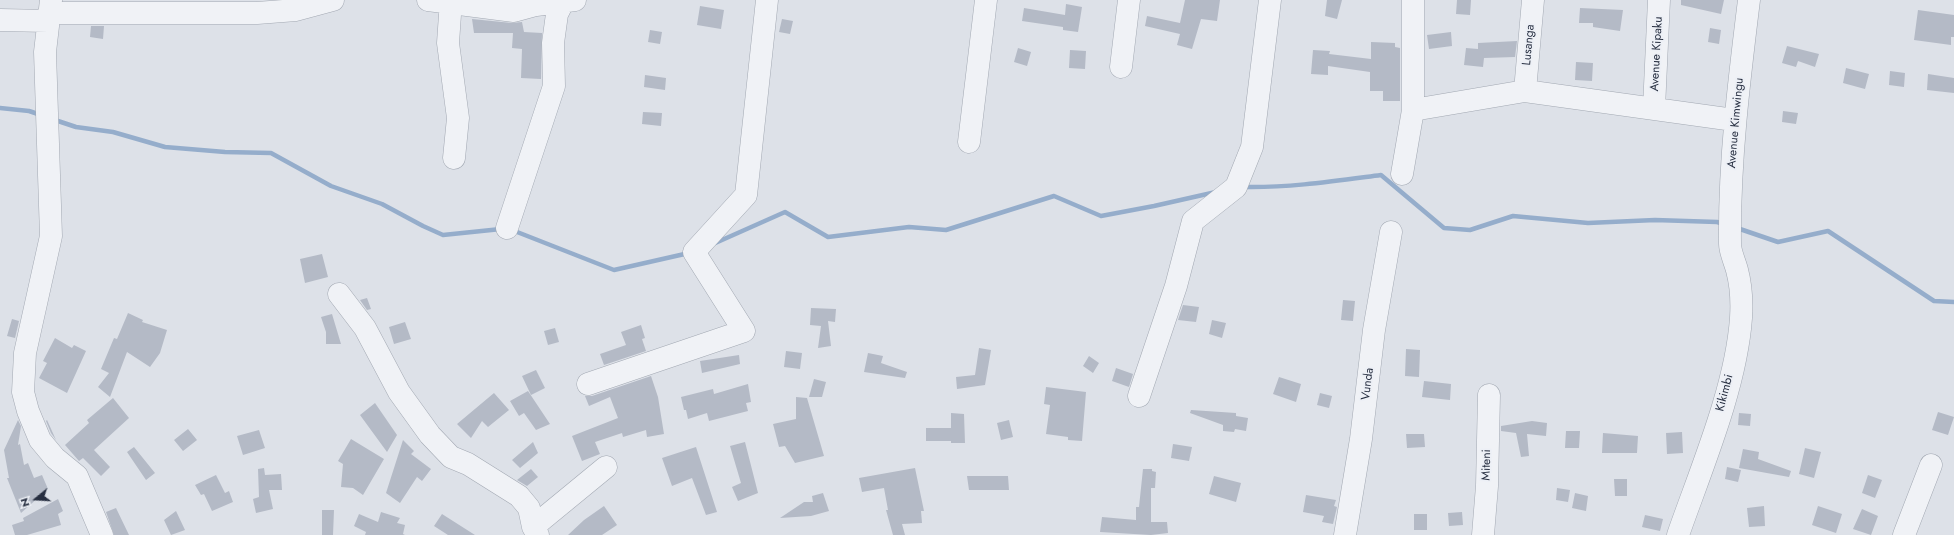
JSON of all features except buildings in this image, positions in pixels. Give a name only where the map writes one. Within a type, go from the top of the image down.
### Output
[{"type":"street","points":[[0,20],[49,11],[163,7],[258,13],[296,10],[333,0]]},
{"type":"street","points":[[428,0],[514,11],[564,0],[578,0]]},
{"type":"street","points":[[507,228],[554,86],[554,36],[557,14],[564,0]]},
{"type":"street","points":[[588,384],[744,331],[694,252],[746,195],[767,0]]},
{"type":"street","points":[[969,142],[986,0]]},
{"type":"street","points":[[1121,67],[1129,0]]},
{"type":"street","points":[[1139,396],[1176,286],[1193,221],[1236,187],[1252,147],[1270,0]]},
{"type":"street","points":[[1402,174],[1413,110],[1414,0]]},
{"type":"street","name":"Lusanga","points":[[1525,91],[1533,0]]},
{"type":"street","name":"Avenue Kipaku","points":[[1654,108],[1659,0]]},
{"type":"street","name":"Avenue Kimwingu","points":[[1730,246],[1730,206],[1734,120],[1749,0]]},
{"type":"street","points":[[450,2],[448,44],[458,118],[454,158]]},
{"type":"street","points":[[49,11],[45,52],[47,158],[51,236],[25,353],[23,392],[28,411],[40,440],[55,458],[77,476],[102,535]]},
{"type":"street","points":[[1413,110],[1525,91],[1734,120]]},
{"type":"street","name":"Vunda","points":[[1345,535],[1361,439],[1374,330],[1391,232]]},
{"type":"street","name":"Kikimbi","points":[[1678,535],[1718,422],[1736,353],[1741,318],[1741,294],[1737,271],[1730,246]]},
{"type":"street","points":[[339,294],[365,328],[399,392],[430,435],[451,457],[468,464],[519,496],[529,508],[535,531],[606,467]]},
{"type":"street","name":"Miteni","points":[[1483,535],[1489,395]]},
{"type":"street","points":[[1904,535],[1931,465]]},
{"type":"waterway","points":[[0,108],[29,111],[41,115]]},
{"type":"waterway","points":[[52,119],[76,127],[113,132],[165,147],[225,152],[271,153],[331,186],[382,204],[443,235],[501,229]]},
{"type":"waterway","points":[[1243,187],[1295,185],[1381,175],[1444,228],[1470,230],[1513,216],[1588,223],[1655,220],[1717,222],[1724,224]]},
{"type":"waterway","points":[[713,244],[785,212],[828,237],[909,227],[946,230],[1054,196],[1101,216],[1216,192]]},
{"type":"waterway","points":[[1737,228],[1778,242],[1828,231],[1934,301],[1954,302]]},
{"type":"waterway","points":[[512,230],[614,270],[689,253]]}]
